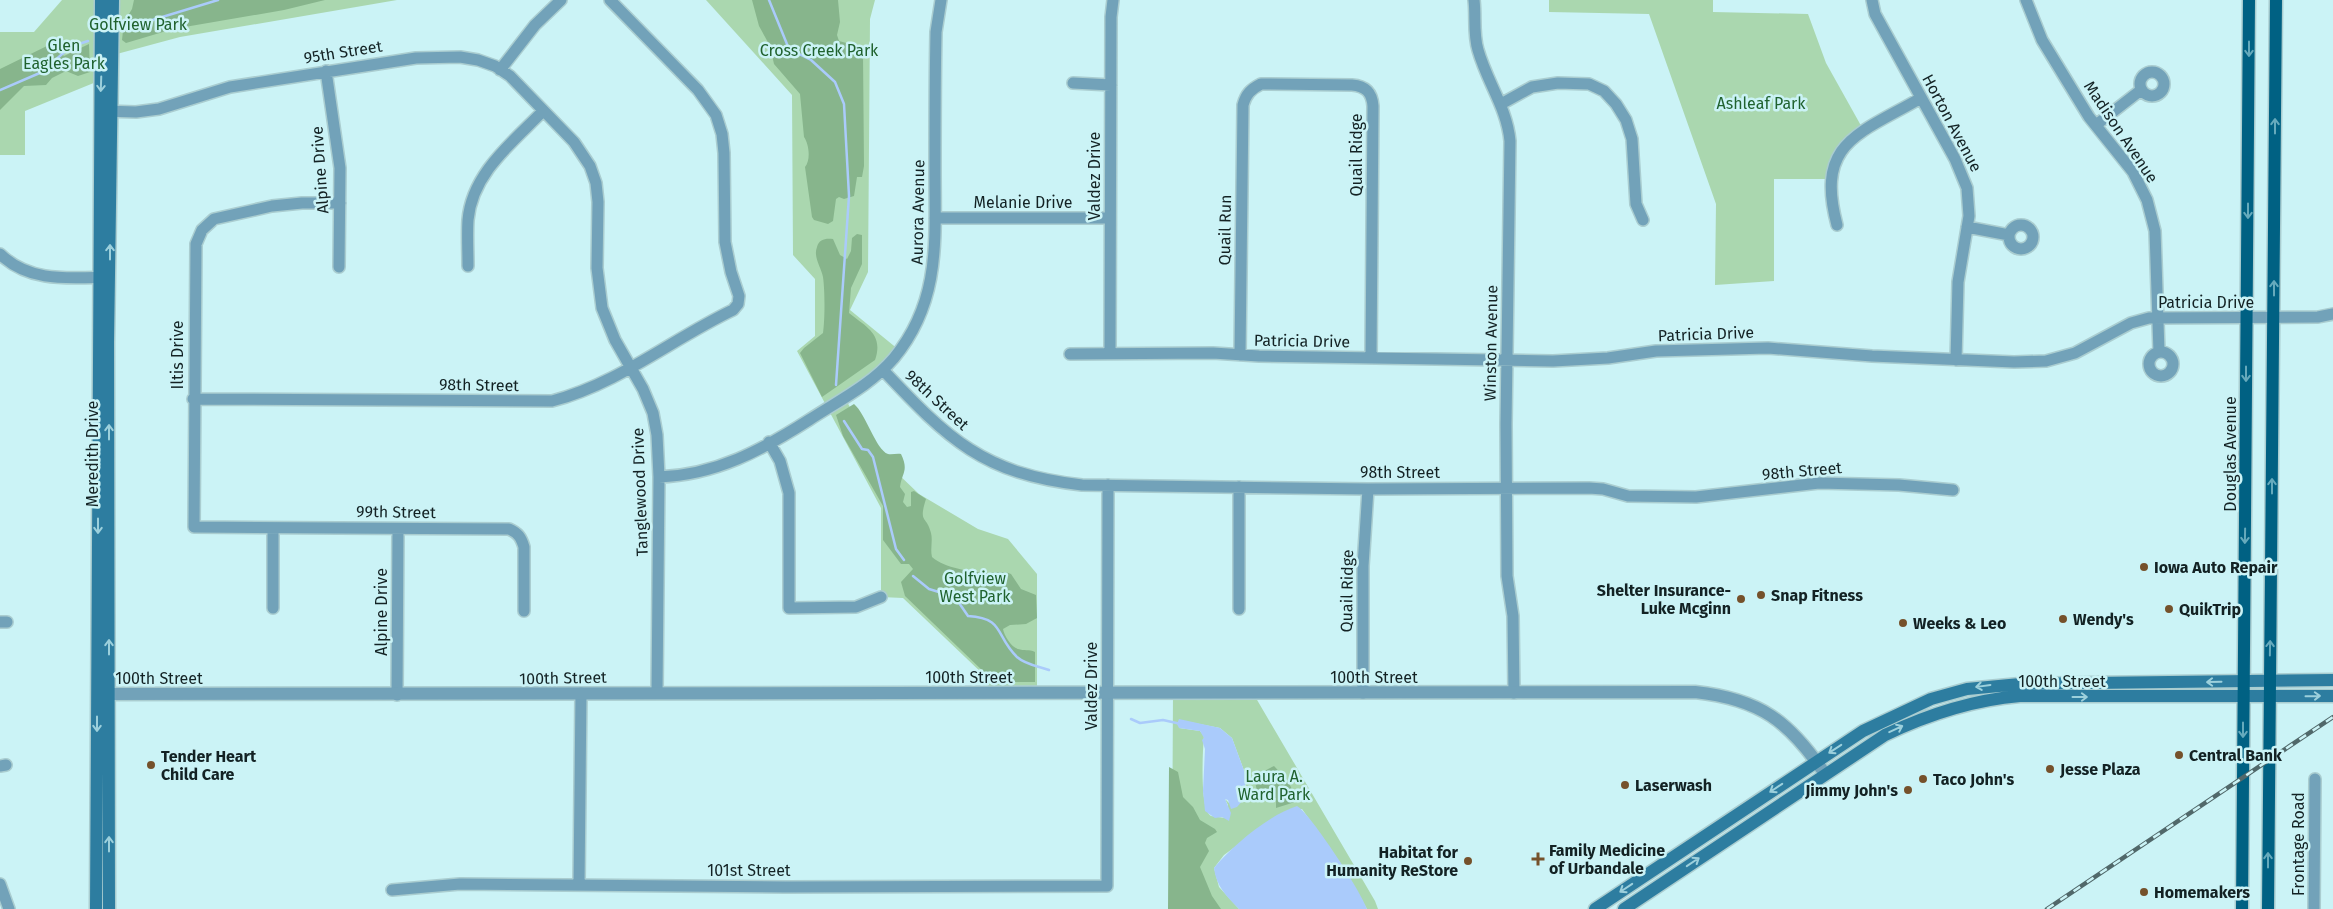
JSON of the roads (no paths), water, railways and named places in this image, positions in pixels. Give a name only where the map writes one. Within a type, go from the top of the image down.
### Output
[{"type":"main road","name":"Meredith Drive","points":[[96,909],[103,695],[105,111],[101,0]]},
{"type":"main road","name":"Meredith Drive","points":[[105,111],[113,0]]},
{"type":"main road","name":"Douglas Avenue","points":[[2242,909],[2249,0]]},
{"type":"main road","points":[[2268,909],[2276,0]]},
{"type":"main road","name":"100th Street","points":[[1816,761],[1890,716],[1931,698],[1967,689],[2020,684],[2333,680]]},
{"type":"main road","name":"Meredith Drive","points":[[103,695],[110,909]]},
{"type":"main road","name":"100th Street","points":[[1825,774],[1885,734],[1937,712],[1980,701],[2020,696],[2244,698],[2333,696]]},
{"type":"main road","points":[[1594,909],[1816,761]]},
{"type":"main road","points":[[1624,909],[1825,774]]},
{"type":"street","points":[[500,70],[534,25],[561,0]]},
{"type":"street","name":"98th Street","points":[[193,399],[552,401],[577,394],[631,368],[733,310],[739,296],[730,272],[725,242],[724,153],[722,134],[716,115],[698,90],[610,0]]},
{"type":"street","name":"Aurora Avenue","points":[[659,477],[696,473],[725,466],[798,427],[867,384],[882,370],[909,335],[928,293],[935,256],[936,32],[941,0]]},
{"type":"street","name":"Valdez Drive","points":[[1110,352],[1111,17],[1113,0]]},
{"type":"street","name":"Winston Avenue","points":[[1474,0],[1477,48],[1484,70],[1508,123],[1510,141],[1506,488],[1507,576],[1513,616],[1514,693]]},
{"type":"street","name":"Horton Avenue","points":[[1872,0],[1875,14],[1964,178],[1968,199],[1967,227],[1956,304],[1956,360]]},
{"type":"street","name":"Madison Avenue","points":[[2026,0],[2042,40],[2096,126],[2133,172],[2150,208],[2155,231],[2159,352]]},
{"type":"street","name":"95th Street","points":[[105,111],[136,112],[159,109],[230,87],[416,58],[460,57],[478,60],[500,70]]},
{"type":"street","name":"Tanglewood Drive","points":[[500,70],[510,76],[580,150],[590,166],[596,183],[599,292],[608,324],[653,413],[659,477],[657,693]]},
{"type":"street","name":"Alpine Drive","points":[[326,71],[338,142],[340,203],[339,267]]},
{"type":"street","points":[[1073,83],[1111,85]]},
{"type":"street","points":[[1501,104],[1532,87],[1558,83],[1588,84],[1604,91],[1616,104],[1626,120],[1632,139],[1636,204],[1643,220]]},
{"type":"street","name":"Quail Ridge","points":[[1243,105],[1248,93],[1261,84],[1360,86],[1368,91],[1372,98],[1371,358]]},
{"type":"street","points":[[2096,126],[2141,90]]},
{"type":"street","points":[[1837,225],[1831,201],[1831,179],[1838,154],[1853,138],[1921,98]]},
{"type":"street","name":"Quail Run","points":[[1240,355],[1243,105]]},
{"type":"street","points":[[468,266],[468,219],[477,187],[488,168],[543,111]]},
{"type":"street","name":"Iltis Drive","points":[[194,528],[193,399],[196,244],[202,230],[214,219],[242,213],[302,203],[340,203]]},
{"type":"street","name":"Melanie Drive","points":[[935,218],[1110,218]]},
{"type":"street","points":[[1967,227],[2009,235]]},
{"type":"street","points":[[0,254],[11,264],[31,274],[53,278],[105,277]]},
{"type":"street","name":"Patricia Drive","points":[[1070,354],[1110,352],[1507,361],[1608,358],[1656,351],[1768,348],[1956,360],[2046,361],[2075,353],[2131,323],[2158,317],[2273,318],[2318,317],[2333,314]]},
{"type":"street","name":"98th Street","points":[[882,370],[936,425],[975,454],[997,465],[1037,478],[1082,485],[1368,489],[1589,488],[1603,489],[1628,496],[1687,497],[1744,493],[1819,483],[1899,485],[1953,490]]},
{"type":"street","points":[[769,442],[780,461],[789,493],[789,608],[856,607],[881,597]]},
{"type":"street","name":"Valdez Drive","points":[[1107,886],[1108,485]]},
{"type":"street","points":[[1239,487],[1239,609]]},
{"type":"street","name":"Quail Ridge","points":[[1363,693],[1363,566],[1368,489]]},
{"type":"street","name":"99th Street","points":[[194,528],[500,528],[516,532],[521,538],[524,547],[524,611]]},
{"type":"street","points":[[273,528],[273,608]]},
{"type":"street","name":"Alpine Drive","points":[[397,695],[398,529]]},
{"type":"street","name":"100th Street","points":[[103,695],[1695,692],[1718,694],[1747,703],[1780,722],[1801,741],[1825,774]]},
{"type":"street","points":[[578,885],[581,693]]},
{"type":"street","name":"Frontage Road","points":[[2314,778],[2314,909]]},
{"type":"street","points":[[0,884],[9,909]]},
{"type":"street","name":"101st Street","points":[[392,890],[460,884],[1107,886]]},
{"type":"water","points":[[1179,719],[1220,728],[1232,738],[1246,776],[1244,799],[1237,807],[1231,809],[1228,800],[1225,799],[1231,813],[1229,821],[1222,817],[1215,818],[1205,811],[1203,791],[1205,749],[1202,740],[1204,738],[1200,731],[1179,728],[1177,724]]},
{"type":"water","points":[[1297,806],[1313,823],[1335,854],[1356,887],[1367,909],[1239,909],[1223,891],[1217,880],[1214,868],[1252,832],[1275,816]]},
{"type":"waterway","points":[[126,28],[218,0]]},
{"type":"waterway","points":[[769,0],[789,49],[811,60],[835,82],[844,104],[849,196],[836,385]]},
{"type":"waterway","points":[[0,90],[42,72],[70,47],[88,41]]},
{"type":"waterway","points":[[844,421],[862,449],[868,450],[873,457],[896,549],[904,560]]},
{"type":"waterway","points":[[913,576],[929,589],[955,597],[968,616],[980,617],[994,624],[1010,649],[1021,660],[1049,670]]},
{"type":"waterway","points":[[1131,719],[1140,723],[1163,720],[1181,724]]},
{"type":"railway","points":[[2047,909],[2333,717]]},
{"type":"place","name":"Iowa Auto Repair","points":[[2144,567]]},
{"type":"place","name":"Snap Fitness","points":[[1761,595]]},
{"type":"place","name":"Shelter Insurance- Luke Mcginn","points":[[1741,599]]},
{"type":"place","name":"QuikTrip","points":[[2169,609]]},
{"type":"place","name":"Wendy's","points":[[2063,619]]},
{"type":"place","name":"Weeks & Leo","points":[[1903,623]]},
{"type":"place","name":"Central Bank","points":[[2179,755]]},
{"type":"place","name":"Tender Heart Child Care","points":[[151,765]]},
{"type":"place","name":"Jesse Plaza","points":[[2050,769]]},
{"type":"place","name":"Taco John's","points":[[1923,779]]},
{"type":"place","name":"Laserwash","points":[[1625,785]]},
{"type":"place","name":"Jimmy John's","points":[[1908,790]]},
{"type":"place","name":"Family Medicine of Urbandale","points":[[1538,859]]},
{"type":"place","name":"Habitat for Humanity ReStore","points":[[1468,861]]},
{"type":"place","name":"Homemakers","points":[[2144,892]]},
{"type":"park label","name":"Golfview Park","points":[[138,24]]},
{"type":"park label","name":"Cross Creek Park","points":[[819,50]]},
{"type":"park label","name":"Glen Eagles Park","points":[[64,54]]},
{"type":"park label","name":"Ashleaf Park","points":[[1761,103]]},
{"type":"park label","name":"Golfview West Park","points":[[975,587]]},
{"type":"park label","name":"Laura A. Ward Park","points":[[1274,785]]}]
